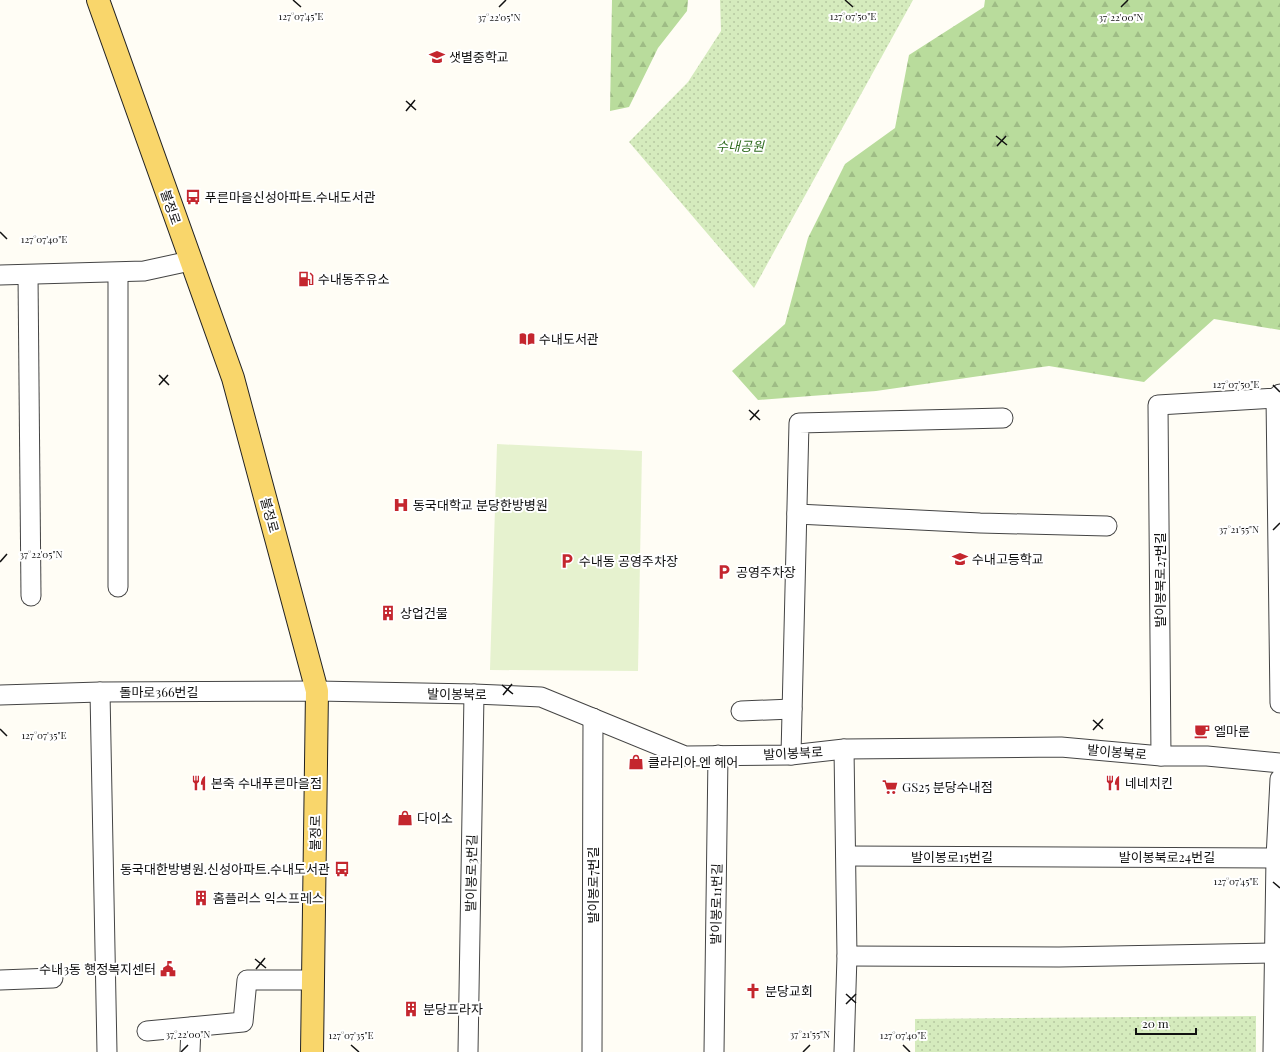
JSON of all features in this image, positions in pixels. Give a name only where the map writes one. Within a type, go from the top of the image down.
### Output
[{"type":"main road","name":"불정로","points":[[98,0],[233,378],[317,691],[312,1052]]},
{"type":"street","points":[[0,275],[118,273],[144,271],[190,261]]},
{"type":"street","points":[[118,273],[118,587]]},
{"type":"street","points":[[28,274],[31,596]]},
{"type":"street","points":[[1278,396],[1280,703]]},
{"type":"street","name":"발이봉북로27번길","points":[[1162,756],[1158,405],[1278,396]]},
{"type":"street","points":[[792,756],[799,423],[1003,418]]},
{"type":"street","points":[[797,514],[980,523],[1107,526]]},
{"type":"street","name":"돌마로366번길","points":[[0,695],[100,692],[317,691]]},
{"type":"street","name":"발이봉북로","points":[[317,691],[474,694],[541,697],[685,756],[792,756],[844,749],[1061,746],[1162,756],[1207,756],[1280,763]]},
{"type":"street","points":[[100,692],[107,1052]]},
{"type":"street","name":"발이봉로3번길","points":[[468,1052],[474,694]]},
{"type":"street","points":[[741,711],[792,709]]},
{"type":"street","name":"발이봉로7번길","points":[[592,1052],[593,718]]},
{"type":"street","points":[[844,749],[847,956],[844,1052]]},
{"type":"street","name":"발이봉로11번길","points":[[714,1052],[718,755]]},
{"type":"street","points":[[1273,1052],[1276,858],[1280,779]]},
{"type":"street","name":"발이봉로15번길","points":[[846,856],[1058,857]]},
{"type":"street","name":"발이봉북로24번길","points":[[1058,857],[1276,858]]},
{"type":"street","points":[[847,956],[1059,957],[1275,953]]},
{"type":"street","points":[[0,980],[53,978]]},
{"type":"street","points":[[146,1031],[243,1022],[247,980],[314,980]]},
{"type":"street","points":[[190,1052],[191,1027]]},
{"type":"green space","points":[[612,0],[688,0],[687,11],[658,48],[629,107],[610,111]]},
{"type":"green space","name":"수내공원","points":[[720,0],[913,0],[754,288],[629,142],[688,82],[721,31]]},
{"type":"green space","points":[[985,0],[1280,0],[1280,330],[1214,319],[1144,382],[1049,366],[876,391],[758,400],[732,371],[785,324],[808,238],[845,164],[895,128],[909,55],[984,7]]},
{"type":"green space","name":"수내동 공영주차장","points":[[497,444],[642,451],[638,671],[490,670]]},
{"type":"green space","points":[[1256,1016],[1256,1052],[915,1052],[915,1019]]},
{"type":"place","name":"샛별중학교","points":[[437,57]]},
{"type":"place","name":"푸른마을신성아파트.수내도서관","points":[[193,197]]},
{"type":"place","name":"수내동주유소","points":[[306,279]]},
{"type":"place","name":"수내도서관","points":[[527,339]]},
{"type":"place","name":"동국대학교 분당한방병원","points":[[401,505]]},
{"type":"place","name":"수내고등학교","points":[[960,559]]},
{"type":"place","name":"수내동 공영주차장","points":[[567,561]]},
{"type":"place","name":"공영주차장","points":[[724,572]]},
{"type":"place","name":"상업건물","points":[[388,613]]},
{"type":"place","name":"엘마룬","points":[[1202,731]]},
{"type":"place","name":"클라리아 엔 헤어","points":[[636,762]]},
{"type":"place","name":"본죽 수내푸른마을점","points":[[199,783]]},
{"type":"place","name":"네네치킨","points":[[1113,783]]},
{"type":"place","name":"GS25 분당수내점","points":[[890,787]]},
{"type":"place","name":"다이소","points":[[405,818]]},
{"type":"place","name":"동국대한방병원.신성아파트.수내도서관","points":[[342,869]]},
{"type":"place","name":"홈플러스 익스프레스","points":[[201,898]]},
{"type":"place","name":"수내3동 행정복지센터","points":[[168,969]]},
{"type":"place","name":"분당교회","points":[[753,991]]},
{"type":"place","name":"분당프라자","points":[[411,1009]]}]
